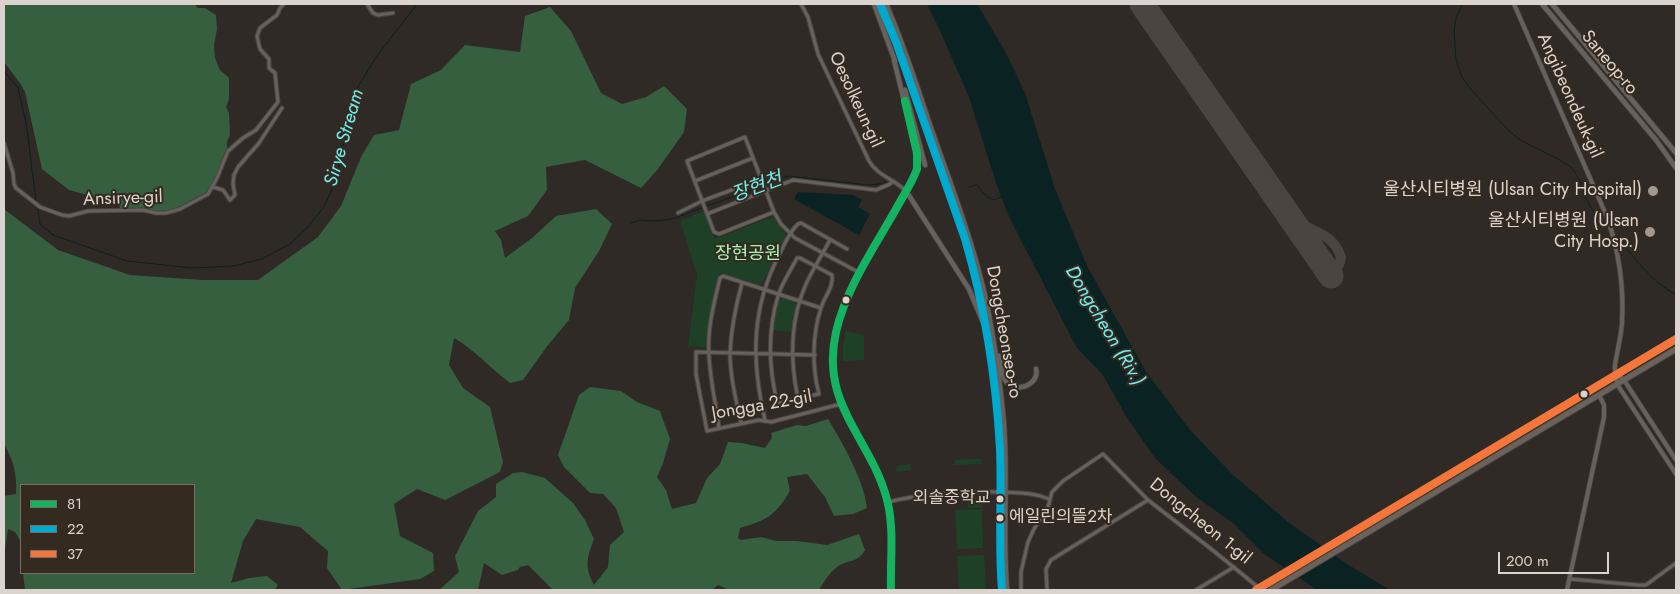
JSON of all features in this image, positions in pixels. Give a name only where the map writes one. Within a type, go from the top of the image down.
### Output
[{"type":"main road","points":[[874,4],[907,95],[925,165]]},
{"type":"main road","name":"Dongcheonseo-ro","points":[[880,4],[908,77],[964,239],[978,289],[989,342],[1000,450],[999,543],[1002,590]]},
{"type":"main road","name":"Dongcheonseo-ro","points":[[886,4],[969,237],[979,269],[991,326],[1006,449],[1005,543],[1007,590]]},
{"type":"main road","name":"Saneop-ro","points":[[1542,4],[1676,163]]},
{"type":"main road","name":"Saneop-ro","points":[[1552,4],[1676,152]]},
{"type":"main road","points":[[868,258],[917,169],[917,153],[894,60]]},
{"type":"main road","name":"Saneop-ro","points":[[1656,140],[1676,168]]},
{"type":"main road","points":[[907,192],[971,294],[983,321],[989,342]]},
{"type":"main road","points":[[991,326],[1004,377],[1008,383],[1016,387],[1025,386],[1037,377],[1036,369]]},
{"type":"main road","points":[[1259,590],[1676,339]]},
{"type":"main road","points":[[1271,590],[1676,349]]},
{"type":"street","points":[[282,108],[234,174],[235,194],[230,200],[223,190],[213,187],[228,151],[256,130],[278,102],[274,73],[270,68],[268,59],[260,49],[257,36],[260,28],[277,15],[284,4]]},
{"type":"street","points":[[367,4],[373,13],[378,15],[393,13]]},
{"type":"street","name":"Oesolkeun-gil","points":[[802,4],[808,17],[818,54],[869,161],[876,171],[898,183],[907,192]]},
{"type":"street","name":"Angibeondeuk-gil","points":[[1514,4],[1608,217],[1621,281],[1621,338],[1615,368],[1617,384]]},
{"type":"street","points":[[1517,11],[1518,4]]},
{"type":"street","points":[[774,212],[719,234],[714,232],[687,161],[745,137],[774,212],[781,224],[790,234],[860,273]]},
{"type":"street","name":"Ansirye-gil","points":[[4,143],[16,188],[40,207],[62,216],[88,211],[143,210],[166,213],[180,209],[208,194],[213,187]]},
{"type":"street","points":[[695,181],[753,158]]},
{"type":"street","points":[[678,213],[762,180]]},
{"type":"street","points":[[707,213],[793,180],[876,190],[893,181]]},
{"type":"street","points":[[765,420],[759,395],[754,354],[765,289],[776,262],[790,234],[796,225],[801,223],[847,249]]},
{"type":"street","points":[[798,399],[792,354],[799,302],[815,266],[830,240]]},
{"type":"street","points":[[797,258],[815,266],[832,275],[833,281],[821,308],[815,334],[815,378],[819,394],[777,403],[771,376],[770,354],[774,312],[779,295],[797,258]]},
{"type":"street","points":[[868,258],[844,306],[834,347],[834,372],[841,404],[877,472],[888,502],[892,529],[891,590]]},
{"type":"street","points":[[719,428],[709,353],[711,322],[720,278],[723,276],[821,308]]},
{"type":"street","points":[[741,423],[730,354],[736,307],[742,283]]},
{"type":"street","name":"Jongga 22-gil","points":[[709,353],[696,352],[696,374],[706,431],[741,423],[765,420],[771,422],[841,404]]},
{"type":"street","points":[[709,353],[814,355]]},
{"type":"street","points":[[1617,375],[1624,380],[1676,460]]},
{"type":"street","points":[[1617,384],[1676,474]]},
{"type":"street","points":[[1567,590],[1604,417],[1604,405],[1599,395]]},
{"type":"street","name":"Dongcheon 1-gil","points":[[1049,499],[1052,492],[1063,481],[1103,454],[1148,500],[1234,567],[1259,590]]},
{"type":"street","points":[[888,502],[936,493],[1000,492],[1033,494],[1049,499],[1048,506],[1034,529],[1026,550],[1021,572],[1021,590]]},
{"type":"street","points":[[1047,590],[1046,575],[1048,564],[1051,560],[1148,500]]},
{"type":"street","points":[[1570,579],[1638,585],[1646,584],[1676,563]]},
{"type":"street","points":[[1196,590],[1234,567]]},
{"type":"green space","points":[[4,4],[194,4],[198,8],[205,8],[216,15],[215,58],[220,70],[229,78],[229,99],[226,107],[229,113],[230,135],[227,142],[227,151],[207,192],[179,207],[166,211],[121,210],[116,198],[102,199],[69,190],[42,169],[25,92],[4,62]]},
{"type":"green space","points":[[550,7],[571,31],[601,93],[622,104],[646,97],[664,86],[687,109],[684,132],[658,169],[641,188],[585,160],[546,167],[547,190],[528,216],[495,231],[501,240],[505,258],[532,238],[556,216],[596,209],[612,224],[599,251],[575,288],[569,320],[523,380],[510,383],[469,348],[454,338],[449,365],[463,388],[490,407],[503,462],[500,472],[445,500],[417,489],[394,504],[400,536],[433,553],[434,571],[420,579],[342,590],[327,568],[328,551],[300,527],[256,519],[243,541],[231,583],[267,576],[278,585],[275,590],[25,590],[23,574],[195,574],[195,484],[20,484],[20,540],[15,532],[8,529],[4,556],[4,496],[16,494],[16,487],[14,468],[4,444],[4,209],[58,250],[130,275],[203,280],[258,280],[318,237],[341,206],[361,157],[374,135],[399,130],[411,84],[441,70],[465,45],[520,52],[525,16]]},
{"type":"green space","name":"장현공원","points":[[703,211],[715,239],[772,217],[775,218],[786,235],[762,283],[758,285],[720,273],[708,326],[707,348],[688,346],[697,274],[680,221]]},
{"type":"green space","points":[[782,298],[794,302],[797,306],[792,332],[773,330],[777,309]]},
{"type":"green space","points":[[846,331],[864,335],[864,360],[843,361],[843,345]]},
{"type":"green space","points":[[590,387],[621,391],[637,402],[660,411],[670,439],[657,477],[666,490],[672,509],[696,503],[707,478],[720,464],[728,442],[765,448],[772,438],[771,433],[797,425],[806,426],[828,419],[857,474],[867,508],[853,514],[834,516],[825,497],[807,474],[787,477],[790,491],[780,506],[770,516],[740,528],[738,538],[741,540],[761,537],[776,541],[797,541],[827,545],[859,534],[865,550],[856,559],[834,569],[819,590],[729,590],[718,585],[712,590],[553,590],[528,565],[502,575],[484,563],[478,590],[439,590],[459,572],[455,556],[478,511],[496,497],[496,484],[513,473],[522,472],[545,478],[573,503],[585,520],[594,539],[588,567],[594,585],[608,567],[610,545],[624,532],[616,508],[603,494],[590,493],[564,467],[558,455],[579,395]]},
{"type":"green space","points":[[981,459],[981,464],[954,465],[955,460]]},
{"type":"green space","points":[[910,464],[911,470],[898,472],[895,469],[897,466]]},
{"type":"green space","points":[[968,500],[982,500],[982,508],[968,508]]},
{"type":"green space","points":[[982,509],[983,548],[957,549],[955,510]]},
{"type":"green space","points":[[984,555],[986,590],[959,590],[957,556]]},
{"type":"water","name":"Dongcheon (Riv.)","points":[[927,4],[977,4],[1005,51],[1025,93],[1055,189],[1087,266],[1146,372],[1190,430],[1232,474],[1288,522],[1347,564],[1390,590],[1317,590],[1263,553],[1233,523],[1195,496],[1155,458],[1126,416],[1103,375],[1077,348],[1025,248],[1007,212],[996,183],[969,97]]},
{"type":"water","points":[[798,192],[853,195],[862,200],[858,207],[870,214],[859,235],[794,199]]},
{"type":"waterway","name":"Sirye Stream","points":[[37,205],[40,224],[53,235],[127,261],[192,268],[233,266],[262,259],[290,244],[309,226],[325,205],[336,180],[355,92],[376,57],[417,4]]},
{"type":"waterway","points":[[1463,4],[1456,17],[1454,32],[1456,59],[1461,75],[1468,86],[1506,128],[1520,140],[1571,167],[1579,179],[1595,215],[1610,230]]},
{"type":"waterway","name":"Sirye Stream","points":[[4,71],[18,88],[26,122],[36,201]]},
{"type":"waterway","name":"장현천","points":[[631,223],[640,220],[672,219],[788,176],[869,185],[886,182]]},
{"type":"waterway","name":"장현천","points":[[969,187],[977,185],[987,197],[994,200],[1001,197]]},
{"type":"waterway","points":[[1614,234],[1658,283],[1676,295]]},
{"type":"taxiway","points":[[1285,209],[1294,220],[1322,234],[1338,249],[1341,257],[1335,271],[1326,274],[1319,270],[1301,232]]},
{"type":"runway","points":[[1142,4],[1331,276]]},
{"type":"transit line","name":"22","points":[[880,4],[896,42],[965,239],[984,317],[996,396],[1000,449],[1000,555],[1002,590]]},
{"type":"transit line","name":"81","points":[[891,590],[889,508],[878,474],[840,399],[835,379],[833,357],[836,332],[846,300],[917,169],[917,153],[905,101]]},
{"type":"transit line","name":"37","points":[[1256,590],[1676,339]]},
{"type":"place","name":"울산시티병원 (Ulsan City Hospital)","points":[[1653,191]]},
{"type":"place","name":"울산시티병원 (Ulsan City Hosp.)","points":[[1650,232]]},
{"type":"place","name":"외솔중학교","points":[[1000,499]]},
{"type":"place","name":"에일린의뜰2차","points":[[1000,518]]}]
